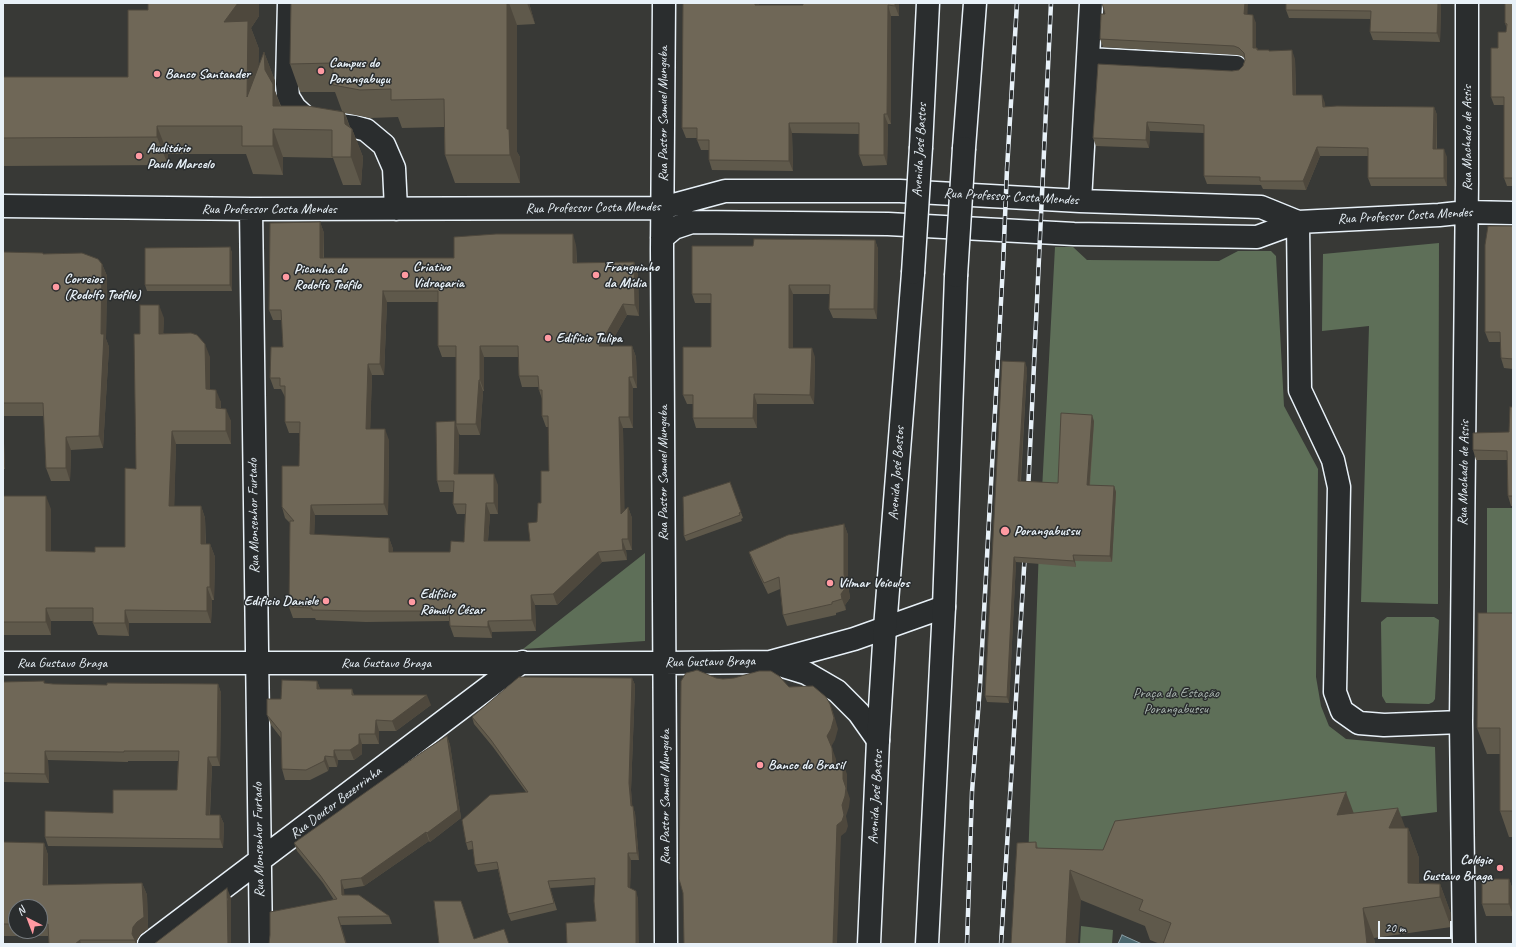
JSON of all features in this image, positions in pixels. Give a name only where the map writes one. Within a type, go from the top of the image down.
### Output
[{"type":"street","points":[[290,3],[287,84],[288,97],[295,108],[306,118],[323,123],[366,130],[384,145],[394,168],[396,209]]},
{"type":"street","name":"Rua Pastor Samuel Munguba","points":[[664,3],[662,238],[666,944]]},
{"type":"street","name":"Avenida José Bastos","points":[[868,944],[885,628],[921,147],[928,3]]},
{"type":"street","points":[[927,944],[944,607],[956,276],[975,3]]},
{"type":"street","points":[[1080,201],[1092,3]]},
{"type":"street","name":"Rua Machado de Assis","points":[[1464,944],[1461,722],[1467,212],[1467,3]]},
{"type":"street","points":[[1088,59],[1236,67]]},
{"type":"street","name":"Rua Professor Costa Mendes","points":[[3,206],[251,209],[662,208],[725,191],[900,190],[1080,201],[1261,207],[1298,222]]},
{"type":"street","name":"Rua Monsenhor Furtado","points":[[251,209],[260,944]]},
{"type":"street","name":"Rua Professor Costa Mendes","points":[[662,238],[674,228],[692,222],[888,224],[1074,234],[1257,237],[1298,222],[1439,215],[1467,212],[1513,213]]},
{"type":"street","points":[[1298,222],[1300,390],[1333,460],[1339,487],[1335,692],[1342,711],[1359,723],[1384,725],[1461,722]]},
{"type":"street","name":"Rua Gustavo Braga","points":[[3,663],[770,662],[854,639],[944,607]]},
{"type":"street","name":"Rua Doutor Bezerrinha","points":[[149,944],[522,662]]},
{"type":"street","name":"Rua Gustavo Braga","points":[[770,662],[806,673],[837,691],[859,713],[878,740]]},
{"type":"green space","points":[[1439,243],[1438,604],[1361,602],[1369,326],[1322,331],[1323,254]]},
{"type":"green space","name":"Praça da Estação Porangabussu","points":[[1055,247],[1073,247],[1087,260],[1219,261],[1238,251],[1271,251],[1276,256],[1284,406],[1318,469],[1316,677],[1321,706],[1329,726],[1346,739],[1435,747],[1437,812],[1028,863],[1039,546]]},
{"type":"green space","points":[[1487,508],[1513,508],[1513,634],[1487,633]]},
{"type":"green space","points":[[645,553],[645,641],[523,649]]},
{"type":"green space","points":[[1387,617],[1434,617],[1439,620],[1435,699],[1433,702],[1429,704],[1386,703],[1382,696],[1381,622]]},
{"type":"green space","points":[[1081,926],[1113,930],[1112,944],[1080,944]]},
{"type":"water","points":[[1122,935],[1142,944],[1118,944]]},
{"type":"building","points":[[148,3],[238,3],[224,22],[248,21],[247,97],[264,52],[265,70],[273,84],[273,106],[308,106],[344,112],[345,124],[352,129],[351,157],[332,157],[332,130],[273,129],[273,146],[242,146],[242,126],[157,126],[157,137],[3,138],[3,77],[128,77],[128,10],[148,10]]},
{"type":"building","points":[[291,3],[507,3],[507,129],[509,129],[510,155],[445,155],[444,99],[391,100],[391,89],[360,90],[333,85],[333,63],[290,64]]},
{"type":"building","points":[[683,3],[803,5],[803,3],[895,3],[895,6],[888,5],[887,114],[884,114],[884,155],[859,155],[859,123],[789,123],[789,161],[709,160],[709,140],[697,140],[697,128],[682,128]]},
{"type":"building","points":[[1102,3],[1245,3],[1244,14],[1253,15],[1253,48],[1257,48],[1257,50],[1269,51],[1292,50],[1293,95],[1322,95],[1323,107],[1434,107],[1433,149],[1444,149],[1444,178],[1368,178],[1368,148],[1317,147],[1303,181],[1260,181],[1260,177],[1204,176],[1204,125],[1147,122],[1146,140],[1093,138],[1098,64],[1232,71],[1239,70],[1243,66],[1245,60],[1244,53],[1239,48],[1234,46],[1100,39],[1101,14],[1105,14]]},
{"type":"building","points":[[1286,3],[1438,3],[1437,33],[1370,32],[1371,11],[1286,10]]},
{"type":"building","points":[[1505,3],[1513,3],[1513,178],[1504,178],[1504,97],[1491,97],[1491,48],[1498,48],[1498,32],[1506,32],[1507,24],[1505,23]]},
{"type":"building","points":[[320,222],[320,258],[454,258],[454,237],[496,234],[573,234],[573,263],[634,262],[635,305],[623,304],[599,346],[632,346],[633,377],[629,377],[629,417],[619,417],[621,514],[628,507],[628,539],[622,539],[623,550],[598,552],[553,594],[531,595],[532,620],[488,621],[488,627],[450,626],[449,611],[312,610],[312,608],[289,607],[290,521],[294,521],[282,507],[282,466],[299,466],[300,422],[285,422],[285,386],[280,386],[280,378],[270,378],[271,347],[283,347],[281,310],[269,310],[270,223]],"holes":[[[383,291],[438,291],[438,346],[456,346],[456,424],[476,424],[480,380],[480,346],[518,346],[519,376],[538,376],[539,390],[542,390],[542,416],[548,416],[549,471],[541,471],[541,503],[538,503],[537,522],[528,523],[530,541],[484,541],[486,503],[494,503],[494,474],[454,474],[455,421],[436,422],[437,481],[454,481],[453,504],[466,504],[464,542],[451,541],[450,552],[389,552],[389,538],[310,534],[311,505],[384,504],[385,429],[366,429],[368,364],[380,364]]]},
{"type":"building","points":[[1488,226],[1513,226],[1513,359],[1501,358],[1500,332],[1485,332],[1485,245]]},
{"type":"building","points":[[754,239],[875,240],[874,309],[829,309],[830,285],[789,285],[789,348],[812,348],[810,395],[754,394],[753,418],[693,418],[693,395],[683,395],[683,347],[711,347],[711,294],[692,294],[692,246],[753,246]]},
{"type":"building","points":[[230,247],[230,285],[145,285],[145,248]]},
{"type":"building","points":[[3,252],[43,254],[82,253],[98,259],[102,264],[101,334],[104,334],[99,436],[66,437],[66,468],[46,468],[43,403],[3,403]]},
{"type":"building","points":[[140,305],[159,305],[159,334],[191,333],[197,335],[205,344],[206,389],[216,390],[216,408],[226,409],[226,431],[172,431],[169,506],[201,506],[201,544],[210,544],[210,587],[207,587],[207,611],[125,610],[125,623],[93,623],[93,608],[46,608],[46,622],[3,622],[3,496],[46,496],[46,551],[95,552],[95,547],[125,547],[125,468],[136,469],[134,334],[140,334]]},
{"type":"building","points":[[1002,361],[1025,362],[1018,481],[1058,483],[1061,413],[1092,415],[1087,485],[1114,486],[1110,556],[1073,555],[1074,561],[1014,557],[1007,697],[985,696]]},
{"type":"building","points":[[1510,407],[1513,407],[1513,496],[1508,496],[1507,451],[1473,450],[1473,433],[1509,432]]},
{"type":"building","points":[[730,482],[741,512],[739,513],[740,515],[684,536],[683,497]]},
{"type":"building","points":[[844,524],[844,574],[846,587],[841,594],[842,599],[832,602],[832,604],[783,615],[779,577],[764,583],[749,552],[788,535]]},
{"type":"building","points":[[1478,613],[1513,613],[1513,811],[1500,811],[1500,728],[1477,728]]},
{"type":"building","points":[[697,670],[716,678],[723,679],[734,678],[759,671],[771,671],[779,676],[789,687],[813,686],[826,697],[830,704],[834,718],[827,736],[832,748],[833,763],[843,763],[843,779],[846,788],[842,805],[844,815],[842,821],[837,825],[833,944],[684,944],[683,893],[679,879],[681,681],[686,673]]},
{"type":"building","points":[[519,677],[632,678],[629,783],[631,806],[633,806],[637,853],[628,853],[628,887],[636,891],[636,944],[567,944],[566,923],[596,921],[594,901],[595,878],[548,881],[554,903],[508,914],[497,862],[475,865],[472,841],[466,843],[462,820],[490,795],[528,792],[491,740],[472,717]]},
{"type":"building","points":[[282,680],[317,681],[317,689],[352,689],[352,695],[427,695],[392,721],[376,720],[375,734],[359,734],[359,744],[350,750],[334,750],[334,757],[325,756],[324,761],[306,770],[282,769],[281,732],[267,715],[267,699],[281,699]]},
{"type":"building","points":[[44,681],[44,683],[53,684],[107,685],[107,683],[218,684],[217,757],[208,757],[206,815],[220,815],[220,839],[45,837],[45,811],[113,813],[113,790],[177,790],[179,751],[45,751],[45,774],[3,773],[3,682]]},
{"type":"building","points":[[447,736],[458,810],[361,878],[341,880],[342,895],[359,895],[389,916],[338,917],[346,944],[269,944],[270,912],[337,899],[294,843]]},
{"type":"building","points":[[1346,792],[1337,815],[1398,808],[1389,828],[1408,828],[1408,883],[1440,884],[1440,897],[1363,908],[1367,944],[1163,944],[1171,923],[1139,910],[1143,900],[1070,870],[1066,944],[1011,944],[1017,843],[1036,842],[1036,848],[1103,850],[1115,821]]},
{"type":"building","points":[[3,842],[44,843],[43,885],[142,883],[144,917],[133,927],[132,934],[135,940],[80,940],[75,944],[49,944],[48,899],[8,899],[8,924],[3,924]]},
{"type":"building","points":[[1482,879],[1509,879],[1509,904],[1482,904]]},
{"type":"building","points":[[227,888],[228,944],[154,944]]},
{"type":"building","points":[[434,901],[461,901],[474,939],[504,929],[509,944],[439,944]]},
{"type":"railway","points":[[967,944],[972,792],[980,685],[1017,3]]},
{"type":"railway","points":[[1028,492],[1051,3]]},
{"type":"railway","points":[[1001,944],[1025,552]]},
{"type":"place","name":"Campus do Porangabuçu","points":[[321,71]]},
{"type":"place","name":"Banco Santander","points":[[157,74]]},
{"type":"place","name":"Auditório Paulo Marcelo","points":[[139,156]]},
{"type":"place","name":"Criativo Vidraçaria","points":[[405,275]]},
{"type":"place","name":"Franguinho da Mídia","points":[[596,275]]},
{"type":"place","name":"Picanha do Rodolfo Teófilo","points":[[286,277]]},
{"type":"place","name":"Correios (Rodolfo Teófilo)","points":[[56,287]]},
{"type":"place","name":"Edifício Tulipa","points":[[548,338]]},
{"type":"place","name":"Porangabussu","points":[[1005,531]]},
{"type":"place","name":"Vilmar Veículos","points":[[830,583]]},
{"type":"place","name":"Edificio Daniele","points":[[326,601]]},
{"type":"place","name":"Edifício Rômulo César","points":[[412,602]]},
{"type":"place","name":"Banco do Brasil","points":[[760,765]]},
{"type":"place","name":"Colégio Gustavo Braga","points":[[1500,868]]}]
